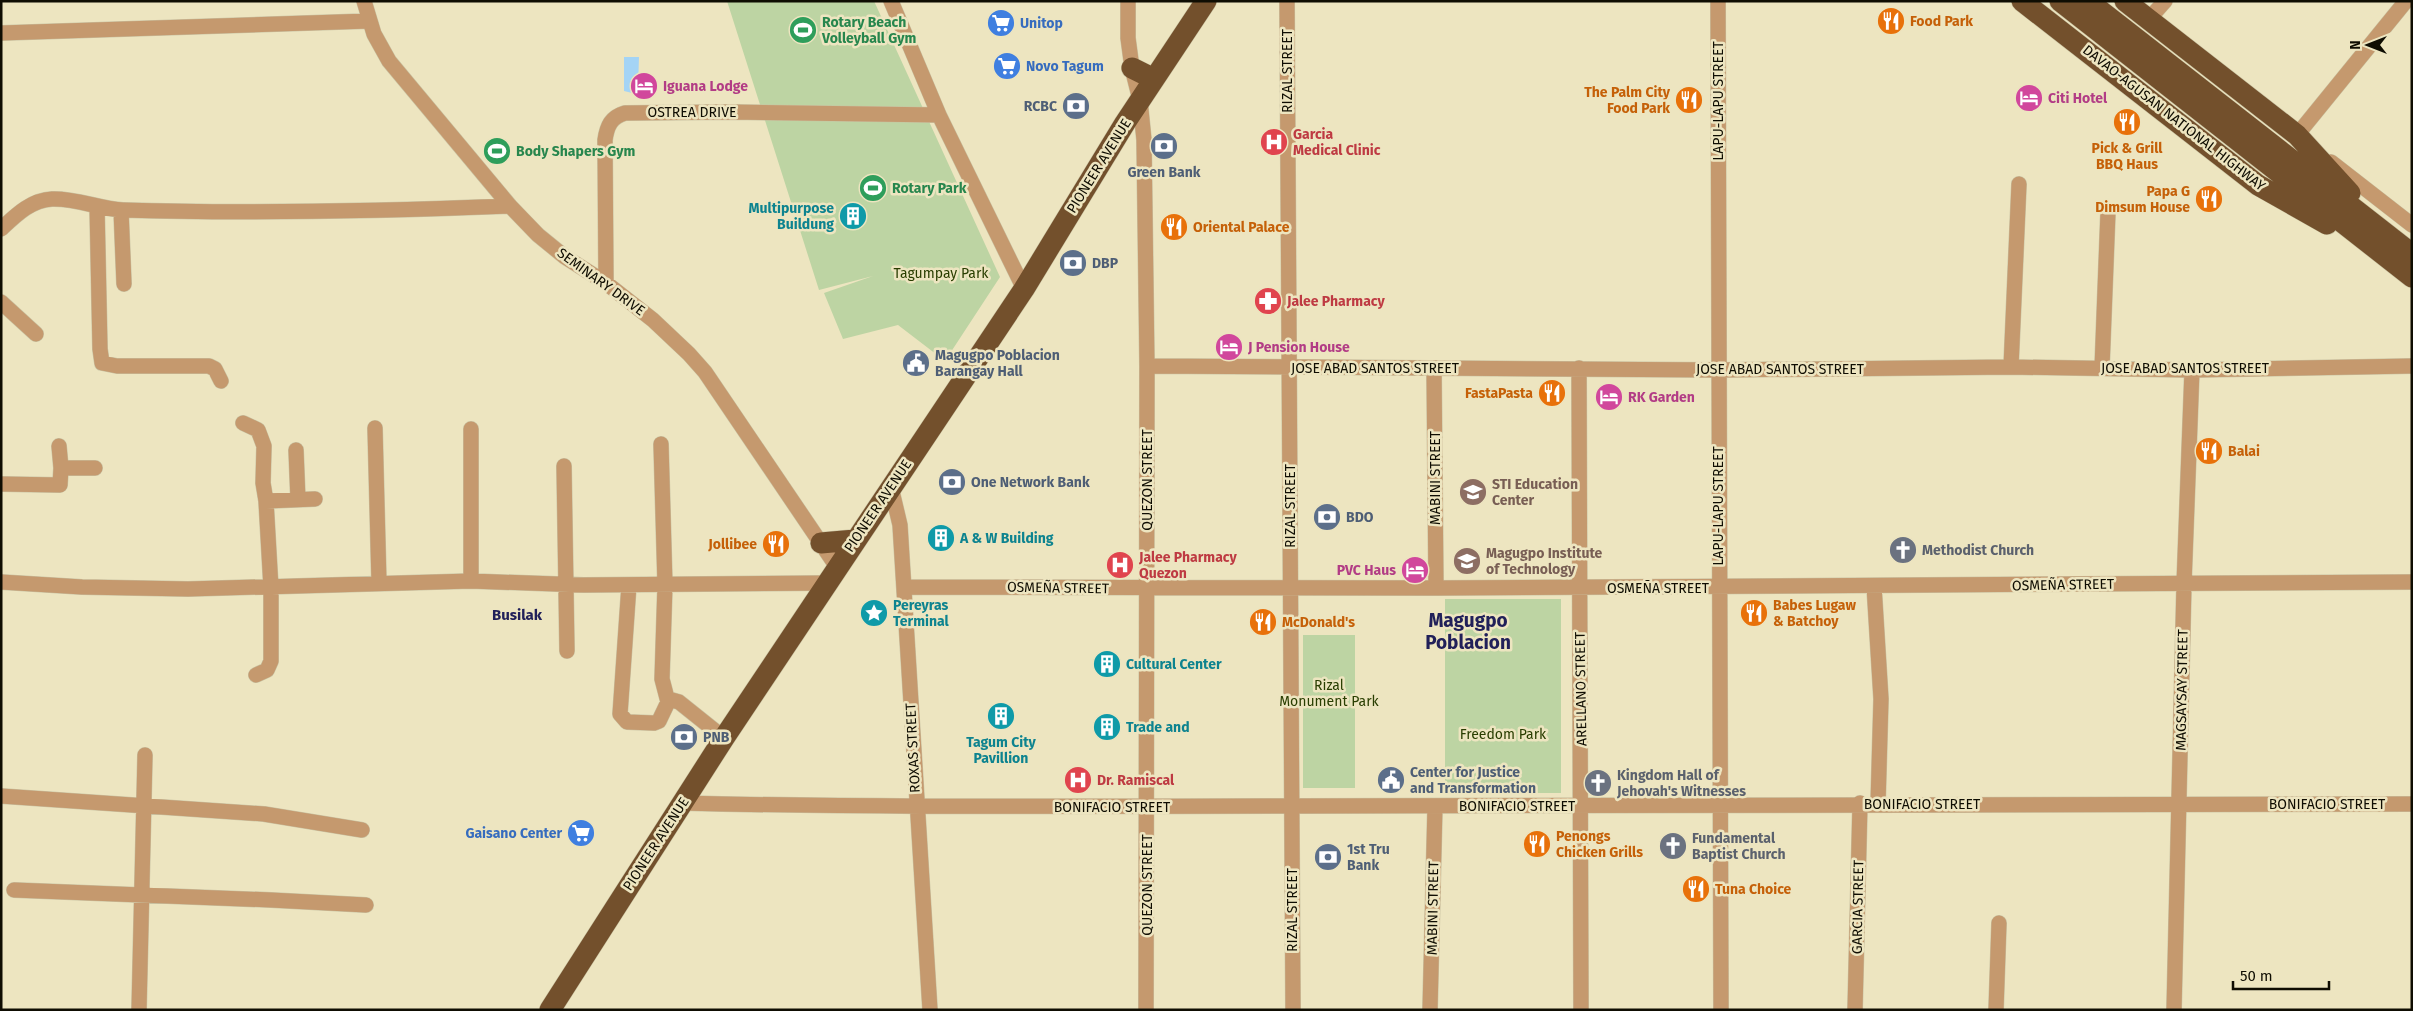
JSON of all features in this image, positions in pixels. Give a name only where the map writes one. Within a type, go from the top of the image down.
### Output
[{"type":"highway","name":"PIONEER AVENUE","points":[[550,1010],[724,738],[1024,289],[1140,100],[1206,1]]},
{"type":"highway","name":"DAVAO-AGUSAN NATIONAL HIGHWAY","points":[[2022,1],[2258,185],[2390,248],[2412,254]]},
{"type":"highway","name":"DAVAO-AGUSAN NATIONAL HIGHWAY","points":[[2060,1],[2390,248]]},
{"type":"highway","name":"DAVAO-AGUSAN NATIONAL HIGHWAY","points":[[2088,1],[2390,248]]},
{"type":"highway","name":"DAVAO-AGUSAN NATIONAL HIGHWAY","points":[[2126,1],[2297,135],[2412,277]]},
{"type":"highway","points":[[1132,68],[1154,79]]},
{"type":"highway","points":[[821,543],[855,540]]},
{"type":"street","name":"SEMINARY DRIVE","points":[[364,1],[378,45],[394,67],[510,206],[552,247],[606,283],[674,339],[705,372],[821,543],[832,575]]},
{"type":"street","points":[[891,1],[939,115],[1024,289]]},
{"type":"street","name":"QUEZON STREET","points":[[1128,1],[1128,38],[1132,68],[1140,100],[1144,140],[1148,366],[1146,1010]]},
{"type":"street","name":"RIZAL STREET","points":[[1287,1],[1293,1010]]},
{"type":"street","name":"LAPU-LAPU STREET","points":[[1718,1],[1718,587],[1721,1010]]},
{"type":"street","points":[[2149,19],[2165,1]]},
{"type":"street","points":[[2406,1],[2297,135],[2412,225]]},
{"type":"street","points":[[1,33],[369,21]]},
{"type":"street","name":"OSTREA DRIVE","points":[[606,283],[605,140],[611,122],[617,115],[626,113],[731,112],[939,115]]},
{"type":"street","points":[[2011,367],[2019,184]]},
{"type":"street","points":[[1,229],[27,207],[40,201],[53,199],[121,210],[385,211],[510,206]]},
{"type":"street","points":[[97,206],[100,349],[102,363],[117,366],[209,366],[215,369],[221,382]]},
{"type":"street","points":[[121,210],[124,284]]},
{"type":"street","points":[[2102,368],[2108,212]]},
{"type":"street","points":[[1,302],[36,334]]},
{"type":"street","name":"JOSE ABAD SANTOS STREET","points":[[1148,366],[1719,370],[2011,367],[2192,370],[2412,366]]},
{"type":"street","name":"MABINI STREET","points":[[1434,368],[1436,588]]},
{"type":"street","name":"ARELLANO STREET","points":[[1579,368],[1582,806],[1581,1010]]},
{"type":"street","name":"MAGSAYSAY STREET","points":[[2174,1010],[2184,584],[2192,370]]},
{"type":"street","points":[[243,423],[258,430],[261,436],[271,588],[271,660],[267,670],[256,675]]},
{"type":"street","points":[[375,428],[379,583]]},
{"type":"street","points":[[471,430],[471,582]]},
{"type":"street","points":[[629,585],[620,714],[627,722],[654,723],[659,721],[668,702],[662,679],[665,585],[661,444]]},
{"type":"street","points":[[1,484],[60,485],[59,446]]},
{"type":"street","points":[[296,450],[298,500]]},
{"type":"street","points":[[564,466],[567,651]]},
{"type":"street","points":[[61,468],[95,468]]},
{"type":"street","name":"ROXAS STREET","points":[[891,486],[900,525],[930,1010]]},
{"type":"street","points":[[266,501],[315,499]]},
{"type":"street","points":[[1,582],[144,589],[271,588],[379,583],[471,582],[566,585],[665,585],[832,575]]},
{"type":"street","name":"OSMEÑA STREET","points":[[904,587],[1290,589],[2412,582]]},
{"type":"street","points":[[1874,586],[1881,698],[1878,804]]},
{"type":"street","points":[[668,702],[672,700],[679,702],[724,738]]},
{"type":"street","points":[[139,1010],[145,755]]},
{"type":"street","points":[[1,796],[272,815],[362,830]]},
{"type":"street","name":"BONIFACIO STREET","points":[[682,803],[1147,808],[1720,806],[1860,803],[2412,804]]},
{"type":"street","name":"GARCIA STREET","points":[[1855,1010],[1860,803]]},
{"type":"street","name":"MABINI STREET","points":[[1430,1010],[1436,806]]},
{"type":"street","points":[[14,890],[366,905]]},
{"type":"street","points":[[1996,1010],[1999,924]]},
{"type":"green space","name":"Rotary Park","points":[[727,1],[874,1],[1000,277],[945,361],[898,325],[843,339],[824,293],[873,276],[819,290]]},
{"type":"green space","name":"Freedom Park","points":[[1445,599],[1561,599],[1561,793],[1445,793]]},
{"type":"green space","name":"Rizal Monument Park","points":[[1303,635],[1355,635],[1355,788],[1303,788]]},
{"type":"water","points":[[624,57],[639,57],[638,88],[632,93],[624,91]]},
{"type":"place","name":"Food Park","points":[[1891,21]]},
{"type":"place","name":"Unitop","points":[[1001,23]]},
{"type":"place","name":"Rotary Beach Volleyball Gym","points":[[803,30]]},
{"type":"place","name":"Novo Tagum","points":[[1007,66]]},
{"type":"place","name":"Iguana Lodge","points":[[644,86]]},
{"type":"place","name":"Citi Hotel","points":[[2029,98]]},
{"type":"place","name":"The Palm City Food Park","points":[[1689,100]]},
{"type":"place","name":"RCBC","points":[[1076,106]]},
{"type":"place","name":"Pick & Grill BBQ Haus","points":[[2127,122]]},
{"type":"place","name":"Garcia Medical Clinic","points":[[1274,142]]},
{"type":"place","name":"Green Bank","points":[[1164,146]]},
{"type":"place","name":"Body Shapers Gym","points":[[497,151]]},
{"type":"place","name":"Rotary Park","points":[[873,188]]},
{"type":"place","name":"Papa G Dimsum House","points":[[2209,199]]},
{"type":"place","name":"Multipurpose Buildung","points":[[853,216]]},
{"type":"place","name":"Oriental Palace","points":[[1174,227]]},
{"type":"place","name":"DBP","points":[[1073,263]]},
{"type":"place","name":"Jalee Pharmacy","points":[[1268,301]]},
{"type":"place","name":"J Pension House","points":[[1229,347]]},
{"type":"place","name":"Magugpo Poblacion Barangay Hall","points":[[916,363]]},
{"type":"place","name":"FastaPasta","points":[[1552,393]]},
{"type":"place","name":"RK Garden","points":[[1609,397]]},
{"type":"place","name":"Balai","points":[[2209,451]]},
{"type":"place","name":"One Network Bank","points":[[952,482]]},
{"type":"place","name":"STI Education Center","points":[[1473,492]]},
{"type":"place","name":"BDO","points":[[1327,517]]},
{"type":"place","name":"A & W Building","points":[[941,538]]},
{"type":"place","name":"Jollibee","points":[[776,544]]},
{"type":"place","name":"Methodist Church","points":[[1903,550]]},
{"type":"place","name":"Magugpo Institute of Technology","points":[[1467,561]]},
{"type":"place","name":"Jalee Pharmacy Quezon","points":[[1120,565]]},
{"type":"place","name":"PVC Haus","points":[[1415,570]]},
{"type":"place","name":"Pereyras Terminal","points":[[874,613]]},
{"type":"place","name":"Babes Lugaw & Batchoy","points":[[1754,613]]},
{"type":"place","name":"McDonald's","points":[[1263,622]]},
{"type":"place","name":"Cultural Center","points":[[1107,664]]},
{"type":"place","name":"Tagum City Pavillion","points":[[1001,716]]},
{"type":"place","name":"Trade and","points":[[1107,727]]},
{"type":"place","name":"PNB","points":[[684,737]]},
{"type":"place","name":"Dr. Ramiscal","points":[[1078,780]]},
{"type":"place","name":"Center for Justice and Transformation","points":[[1391,780]]},
{"type":"place","name":"Kingdom Hall of Jehovah's Witnesses","points":[[1598,783]]},
{"type":"place","name":"Gaisano Center","points":[[581,833]]},
{"type":"place","name":"Penongs Chicken Grills","points":[[1537,844]]},
{"type":"place","name":"Fundamental Baptist Church","points":[[1673,846]]},
{"type":"place","name":"1st Tru Bank","points":[[1328,857]]},
{"type":"place","name":"Tuna Choice","points":[[1696,889]]},
{"type":"district","name":"Busilak","points":[[517,615]]},
{"type":"district","name":"Magugpo Poblacion","points":[[1468,631]]},
{"type":"park label","name":"Tagumpay Park","points":[[941,273]]}]
